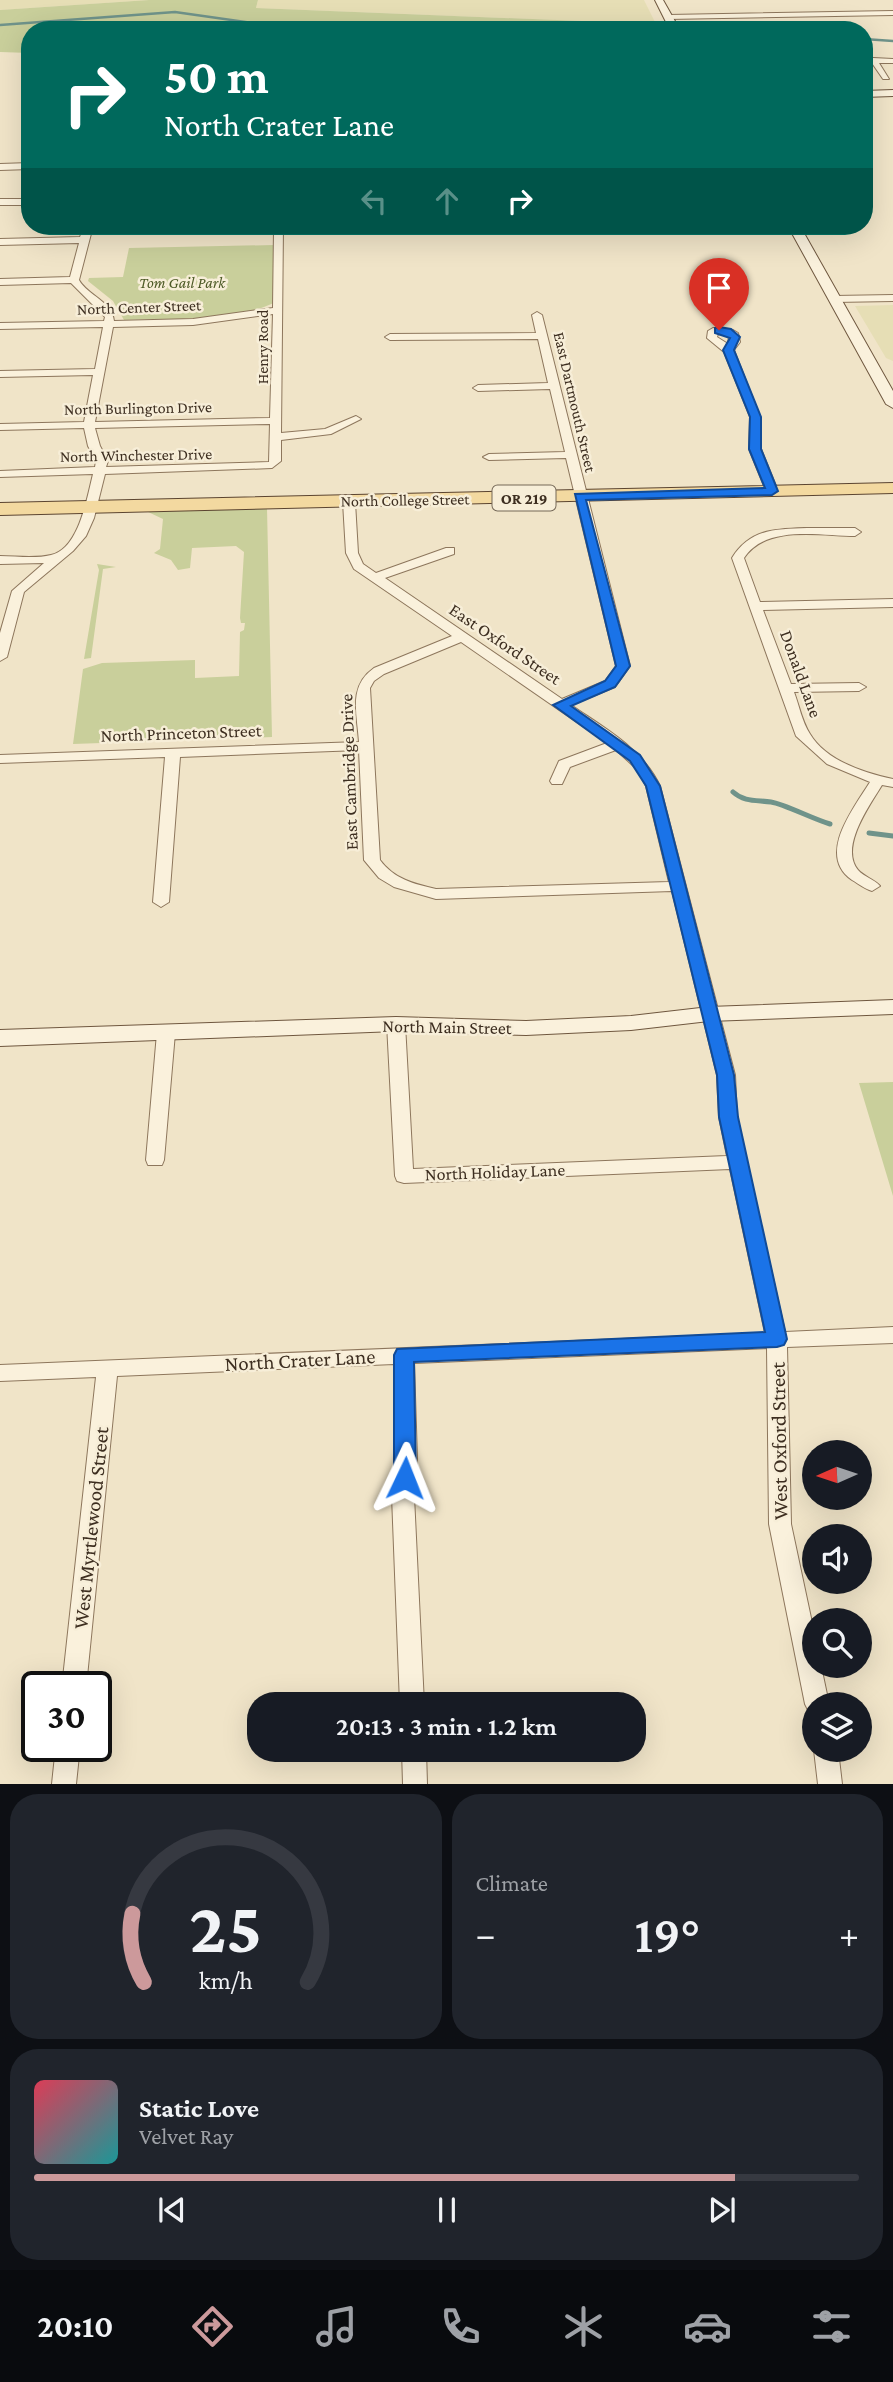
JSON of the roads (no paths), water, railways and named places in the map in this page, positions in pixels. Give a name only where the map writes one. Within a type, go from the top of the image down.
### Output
[{"type":"main road","points":[[659,0],[670,21]]},
{"type":"main road","points":[[873,94],[893,93]]},
{"type":"main road","points":[[799,235],[893,404]]},
{"type":"main road","name":"North College Street","points":[[0,509],[893,488]]},
{"type":"main road","name":"North Main Street","points":[[0,1038],[396,1024],[526,1028],[631,1023],[709,1014],[893,1007]]},
{"type":"street","points":[[668,17],[893,13]]},
{"type":"street","points":[[873,61],[893,61]]},
{"type":"street","points":[[873,65],[886,77]]},
{"type":"street","points":[[0,167],[21,166]]},
{"type":"street","points":[[0,202],[21,202]]},
{"type":"street","points":[[0,657],[18,591],[80,536],[100,471],[102,461],[93,446],[89,425],[109,324],[107,310],[79,289],[74,280],[86,235]]},
{"type":"street","name":"Henry Road","points":[[272,465],[275,461],[277,421],[279,235]]},
{"type":"street","points":[[0,242],[85,240]]},
{"type":"street","points":[[0,282],[74,280]]},
{"type":"street","points":[[834,299],[893,298]]},
{"type":"street","name":"North Center Street","points":[[0,326],[204,321],[278,310]]},
{"type":"street","name":"East Dartmouth Street","points":[[537,315],[552,386],[623,666],[610,684],[560,705]]},
{"type":"street","points":[[390,337],[541,336]]},
{"type":"street","points":[[729,350],[755,417],[755,449],[772,491]]},
{"type":"street","points":[[0,374],[100,372]]},
{"type":"street","points":[[478,388],[552,386]]},
{"type":"street","points":[[276,437],[327,432],[356,419]]},
{"type":"street","name":"North Burlington Drive","points":[[0,427],[277,421]]},
{"type":"street","points":[[489,457],[569,455]]},
{"type":"street","name":"North Winchester Drive","points":[[0,474],[272,465]]},
{"type":"street","name":"East Oxford Street","points":[[349,502],[352,553],[358,566],[618,744],[645,769],[653,786],[709,1014]]},
{"type":"street","name":"Donald Lane","points":[[855,533],[784,533],[751,540],[741,548],[738,558],[803,736],[813,748],[845,770],[885,782]]},
{"type":"street","points":[[374,578],[450,551]]},
{"type":"street","points":[[0,560],[53,559]]},
{"type":"street","points":[[755,606],[893,603]]},
{"type":"street","name":"East Cambridge Drive","points":[[461,638],[394,664],[369,678],[361,698],[372,860],[380,874],[392,882],[436,894],[677,886]]},
{"type":"street","points":[[785,688],[859,687]]},
{"type":"street","points":[[557,781],[564,764],[618,744]]},
{"type":"street","name":"North Princeton Street","points":[[0,759],[364,746]]},
{"type":"street","points":[[161,902],[173,753]]},
{"type":"street","points":[[872,886],[850,871],[844,855],[847,836],[885,782]]},
{"type":"street","name":"West Oxford Street","points":[[709,1014],[726,1075],[729,1117],[777,1339],[780,1524],[815,1692]]},
{"type":"street","name":"North Holiday Lane","points":[[396,1024],[404,1176],[738,1162]]},
{"type":"street","points":[[155,1160],[166,1032]]},
{"type":"street","name":"North Crater Lane","points":[[0,1373],[893,1335]]},
{"type":"street","points":[[404,1355],[407,1459],[403,1496],[411,1692]]},
{"type":"street","name":"West Myrtlewood Street","points":[[76,1671],[107,1370]]},
{"type":"street","points":[[64,1783],[66,1762]]},
{"type":"street","points":[[414,1762],[415,1783]]},
{"type":"street","points":[[827,1762],[830,1783]]},
{"type":"waterway","points":[[54,21],[175,12],[238,21]]},
{"type":"waterway","points":[[0,25],[21,23]]},
{"type":"waterway","points":[[873,40],[893,41]]},
{"type":"waterway","points":[[733,792],[746,799],[777,803],[830,824]]},
{"type":"waterway","points":[[869,833],[893,836]]},
{"type":"park label","name":"Tom Gail Park","points":[[182,282]]}]
